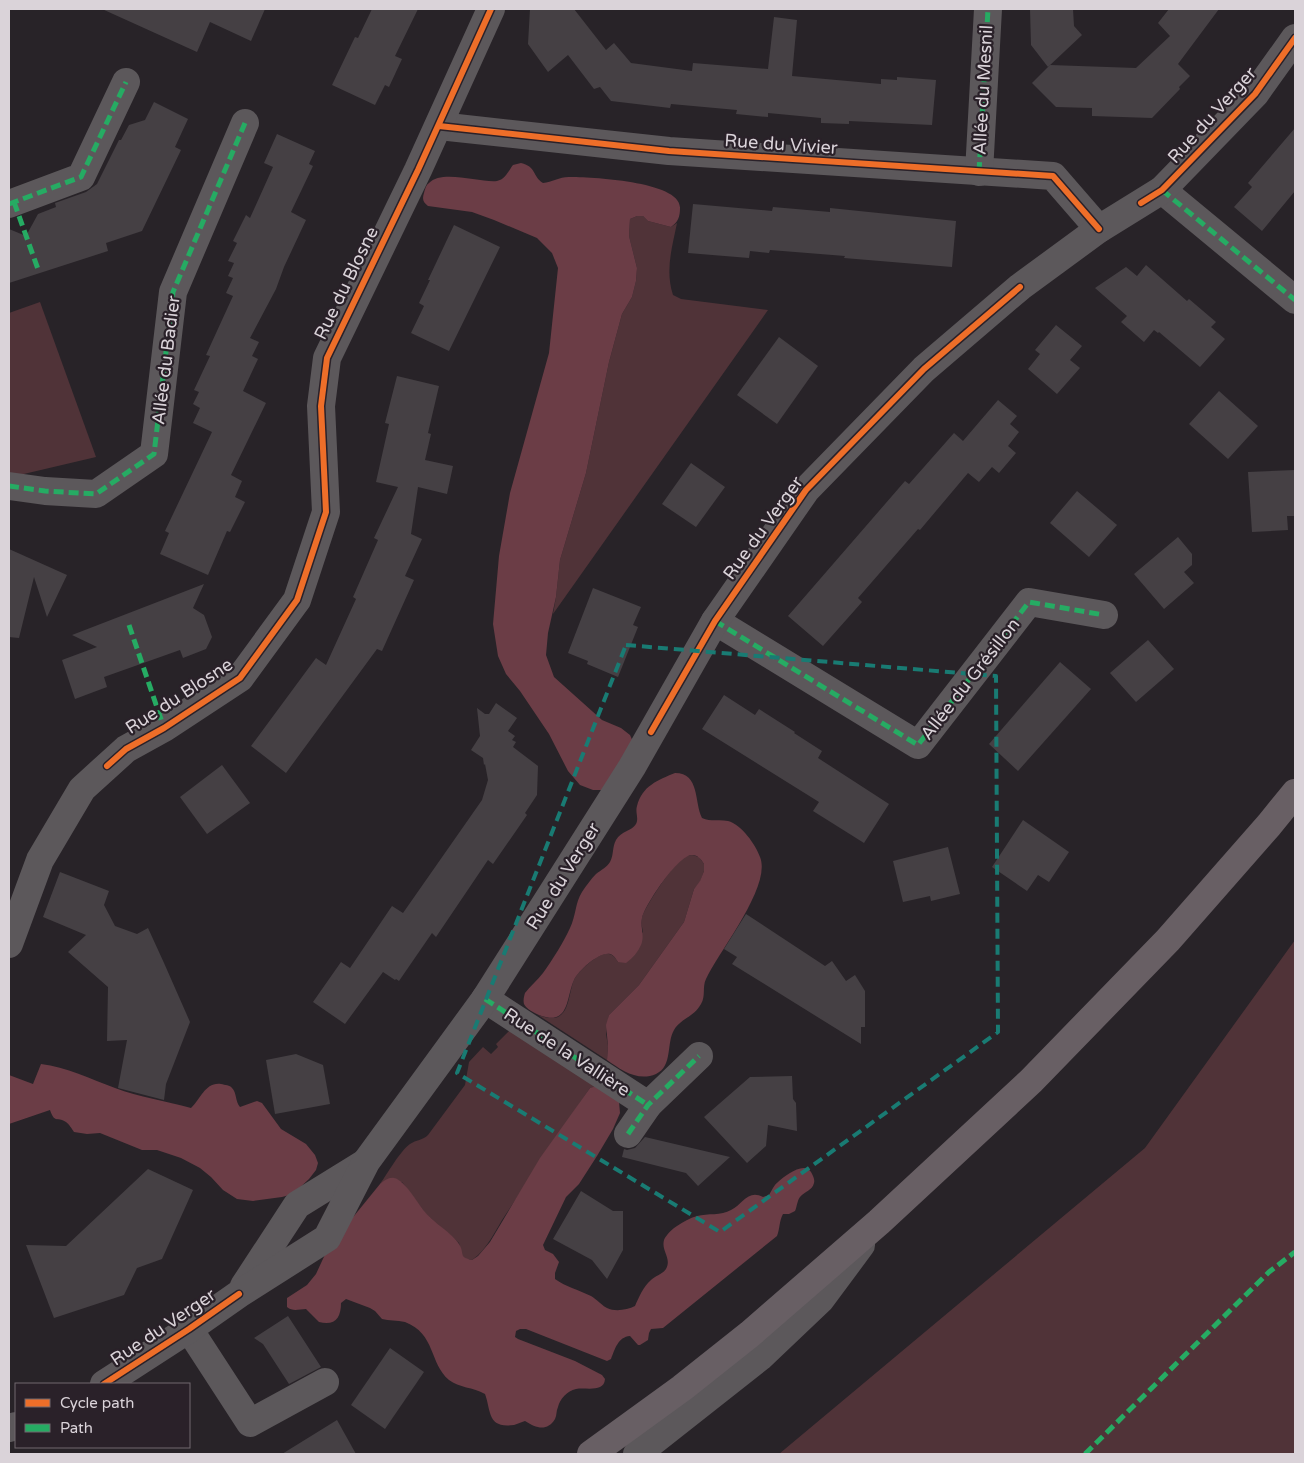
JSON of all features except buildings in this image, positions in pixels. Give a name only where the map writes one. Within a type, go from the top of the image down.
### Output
[{"type":"main road","points":[[591,1454],[682,1388],[750,1334],[879,1222],[1031,1081],[1161,947],[1269,826],[1295,793]]},
{"type":"street","name":"Rue du Blosne","points":[[9,944],[40,860],[82,788],[126,748],[164,728],[240,678],[297,600],[326,512],[321,406],[327,358],[439,126],[491,9]]},
{"type":"street","name":"Allée du Mesnil","points":[[979,172],[988,9]]},
{"type":"street","name":"Rue du Verger","points":[[106,1383],[189,1330],[239,1294],[326,1238],[366,1162],[485,999],[632,766],[714,621],[806,490],[924,370],[1020,287],[1099,229],[1162,190],[1255,94],[1295,38]]},
{"type":"street","points":[[9,204],[81,177],[126,82]]},
{"type":"street","name":"Allée du Badier","points":[[9,486],[45,491],[96,494],[154,454],[174,292],[245,123]]},
{"type":"street","name":"Rue du Vivier","points":[[439,126],[670,151],[1053,176],[1099,229]]},
{"type":"street","points":[[1162,190],[1295,300]]},
{"type":"street","name":"Allée du Grésillon","points":[[714,621],[918,745],[1029,602],[1104,615]]},
{"type":"street","name":"Rue de la Vallière","points":[[485,999],[648,1105]]},
{"type":"street","name":"Rue de la Vallière","points":[[628,1134],[648,1105],[699,1056]]},
{"type":"street","name":"Rue du Verger","points":[[239,1294],[297,1205],[366,1162]]},
{"type":"street","points":[[637,1454],[760,1357],[821,1299],[879,1222]]},
{"type":"street","points":[[189,1330],[250,1423],[325,1382]]},
{"type":"highlighted area","points":[[626,645],[996,676],[998,1032],[720,1232],[457,1073]]},
{"type":"shaded area","points":[[521,163],[530,167],[543,183],[569,177],[632,182],[651,186],[666,192],[676,199],[680,208],[678,219],[671,227],[648,221],[643,216],[630,219],[629,236],[637,268],[636,281],[632,297],[622,314],[609,362],[586,473],[560,560],[556,597],[548,633],[546,655],[554,677],[602,720],[621,728],[630,735],[635,746],[603,790],[593,790],[580,785],[568,771],[549,734],[506,674],[498,656],[493,624],[499,556],[510,493],[549,353],[558,268],[552,253],[537,238],[472,212],[428,206],[423,199],[426,186],[435,179],[452,177],[497,181],[505,177],[513,165]]},
{"type":"shaded area","points":[[643,216],[648,221],[671,227],[677,223],[669,268],[673,295],[681,299],[768,310],[553,614],[560,560],[586,473],[609,362],[622,314],[632,297],[636,281],[637,268],[629,236],[630,219]]},
{"type":"shaded area","points":[[40,302],[96,457],[9,477],[9,313]]},
{"type":"shaded area","points":[[675,773],[683,774],[692,783],[702,818],[725,820],[733,823],[752,841],[760,857],[762,869],[752,901],[706,979],[701,1004],[695,1012],[674,1030],[665,1066],[656,1074],[643,1077],[630,1074],[607,1060],[606,1025],[609,1015],[639,985],[684,922],[694,889],[704,871],[704,864],[698,857],[692,855],[686,857],[655,892],[642,918],[643,938],[641,945],[629,961],[626,963],[618,962],[613,955],[606,954],[590,962],[574,980],[565,1008],[562,1014],[556,1017],[549,1018],[533,1012],[525,1006],[524,998],[525,993],[543,973],[564,939],[572,923],[582,892],[594,876],[610,862],[618,837],[636,824],[639,799],[643,793],[657,781]]},
{"type":"shaded area","points":[[692,855],[699,857],[704,864],[704,871],[700,882],[694,889],[684,922],[639,985],[609,1015],[606,1034],[608,1046],[607,1060],[538,1015],[550,1018],[562,1014],[568,1003],[575,978],[585,966],[595,959],[609,954],[614,956],[618,962],[643,932],[642,917],[661,885],[679,861],[684,857]]},
{"type":"shaded area","points":[[1295,940],[1295,1454],[779,1454],[1145,1148]]},
{"type":"shaded area","points":[[511,1029],[601,1087],[590,1088],[487,1245],[472,1260],[466,1259],[462,1255],[459,1243],[426,1214],[402,1182],[380,1184],[406,1147],[428,1135],[465,1085],[469,1062],[483,1047],[491,1054],[498,1047],[496,1044]]},
{"type":"shaded area","points":[[41,1064],[69,1071],[133,1094],[191,1108],[207,1088],[216,1084],[229,1086],[234,1090],[240,1107],[257,1101],[262,1103],[281,1129],[306,1144],[315,1155],[318,1163],[316,1170],[293,1194],[253,1201],[237,1199],[223,1190],[200,1168],[181,1158],[157,1150],[142,1150],[100,1133],[74,1132],[66,1122],[55,1118],[50,1110],[9,1124],[9,1075],[33,1084]]},
{"type":"shaded area","points":[[597,1086],[619,1102],[620,1113],[613,1129],[579,1184],[566,1197],[543,1245],[545,1250],[553,1254],[559,1262],[555,1279],[591,1296],[607,1308],[621,1310],[635,1306],[641,1292],[648,1283],[666,1269],[668,1261],[663,1244],[664,1240],[671,1230],[682,1223],[697,1216],[727,1212],[749,1196],[758,1195],[763,1197],[769,1195],[777,1183],[799,1169],[808,1169],[814,1182],[812,1188],[798,1200],[795,1211],[783,1214],[777,1236],[663,1328],[651,1329],[648,1340],[640,1345],[630,1336],[626,1337],[620,1341],[611,1359],[607,1361],[526,1329],[516,1331],[515,1337],[518,1339],[575,1361],[602,1375],[605,1379],[604,1383],[598,1388],[576,1389],[567,1393],[559,1404],[555,1419],[548,1426],[541,1428],[525,1421],[514,1425],[499,1424],[492,1417],[485,1394],[457,1385],[449,1380],[438,1365],[422,1334],[415,1327],[405,1322],[382,1319],[370,1308],[346,1299],[341,1303],[340,1313],[336,1320],[329,1323],[319,1322],[306,1309],[294,1310],[287,1307],[287,1298],[307,1285],[316,1274],[328,1248],[380,1184],[390,1178],[394,1178],[402,1183],[429,1216],[456,1240],[465,1258],[472,1260],[478,1256],[490,1242],[540,1158],[590,1088]]},
{"type":"marked path","points":[[979,172],[988,9]]},
{"type":"marked path","points":[[9,204],[81,177],[126,82]]},
{"type":"marked path","points":[[9,486],[45,491],[96,494],[154,454],[173,292],[245,123]]},
{"type":"marked path","points":[[1162,190],[1295,300]]},
{"type":"marked path","points":[[14,202],[39,272]]},
{"type":"marked path","points":[[715,621],[918,745],[1029,602],[1104,615]]},
{"type":"marked path","points":[[129,625],[164,728]]},
{"type":"marked path","points":[[485,999],[648,1105]]},
{"type":"marked path","points":[[628,1134],[648,1105],[699,1056]]},
{"type":"marked path","points":[[1085,1454],[1269,1272],[1295,1252]]},
{"type":"cycle path","points":[[107,766],[126,749],[164,728],[240,678],[297,600],[326,512],[321,406],[327,358],[418,170],[491,9]]},
{"type":"cycle path","points":[[1141,203],[1162,190],[1255,94],[1295,38]]},
{"type":"cycle path","points":[[439,126],[669,151],[1053,176],[1099,229]]},
{"type":"cycle path","points":[[651,732],[715,621],[806,490],[924,369],[1020,287]]},
{"type":"cycle path","points":[[106,1383],[239,1294]]}]
